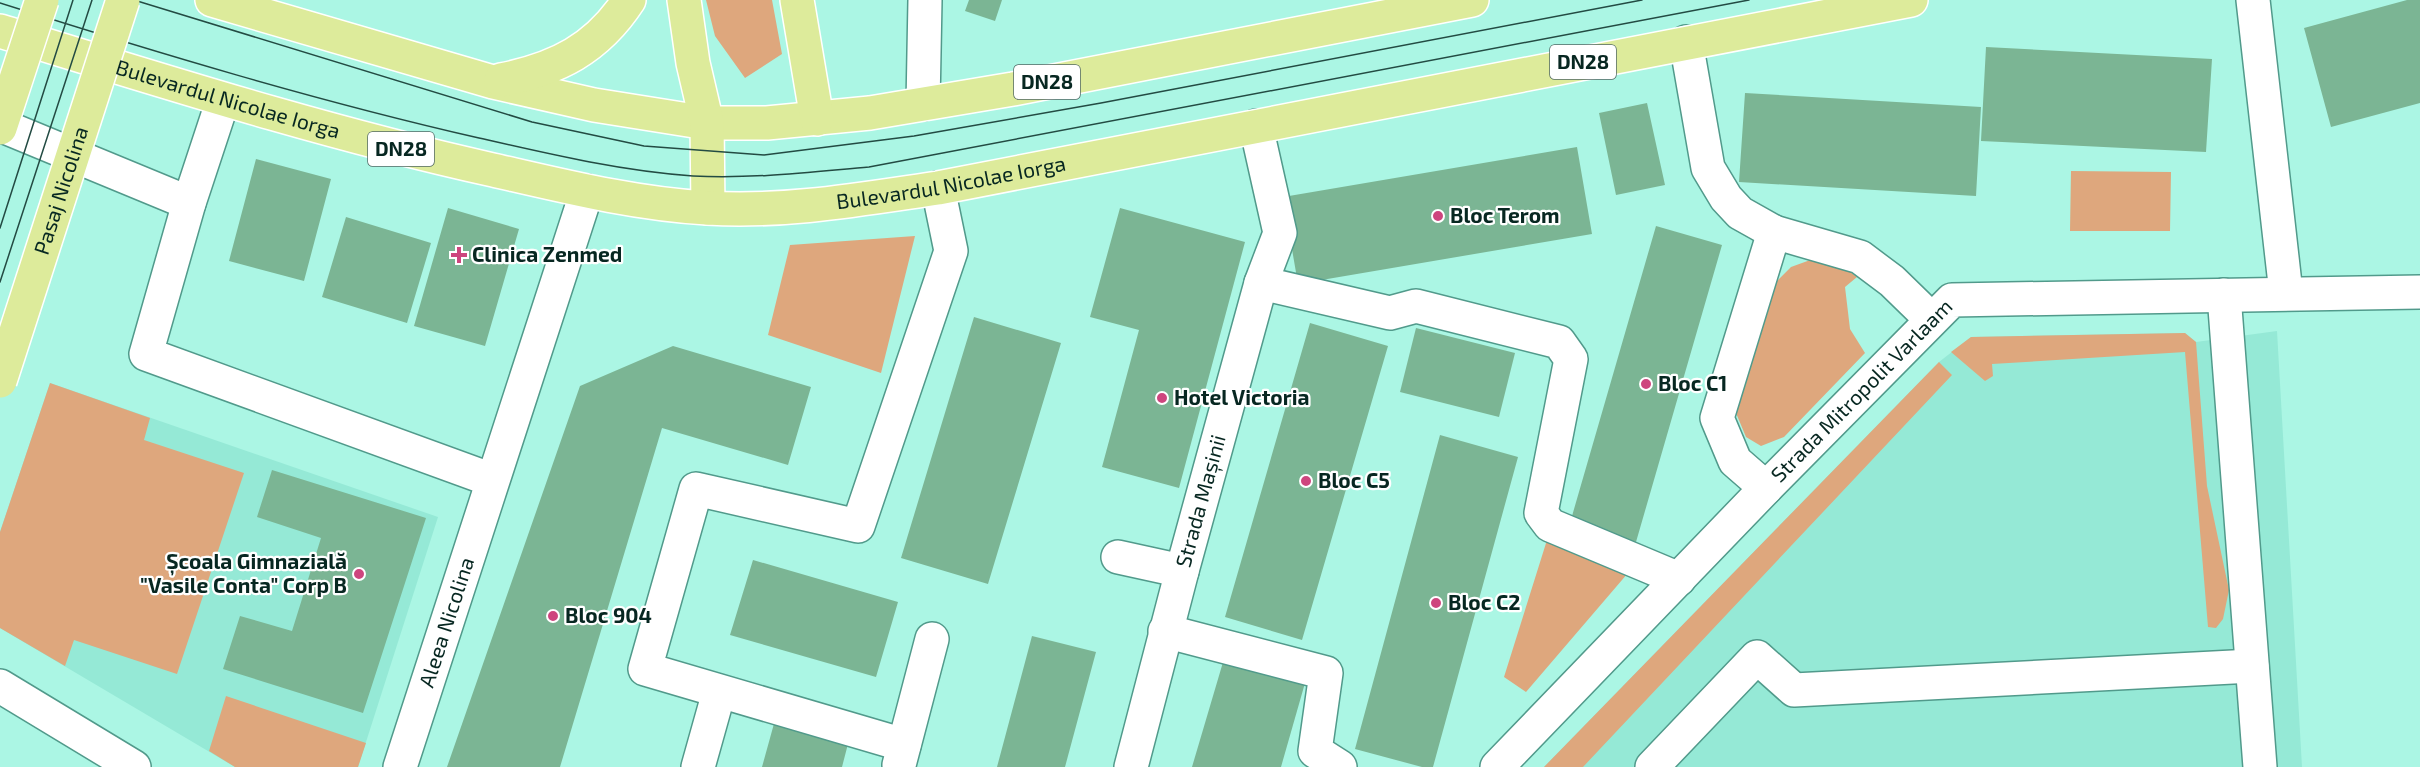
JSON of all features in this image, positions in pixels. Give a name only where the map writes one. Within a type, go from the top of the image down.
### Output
[{"type":"main road","points":[[0,127],[42,0]]},
{"type":"main road","name":"Pasaj Nicolina","points":[[0,381],[123,0]]},
{"type":"main road","name":"DN28","points":[[212,0],[493,81],[594,105],[707,123],[817,119],[923,104],[1472,0]]},
{"type":"main road","points":[[493,81],[534,74],[576,55],[619,15],[629,0]]},
{"type":"main road","points":[[684,0],[693,63],[707,123],[708,208]]},
{"type":"main road","points":[[797,0],[817,119]]},
{"type":"main road","name":"Bulevardul Nicolae Iorga","points":[[0,31],[223,100],[406,151],[587,191],[708,208],[825,205],[938,188],[1911,0]]},
{"type":"street","points":[[923,104],[925,0]]},
{"type":"street","points":[[2253,0],[2286,293]]},
{"type":"street","points":[[1686,42],[1708,168],[1740,213],[1774,232],[1860,256],[1892,281],[1931,319]]},
{"type":"street","points":[[223,100],[189,203],[146,354],[492,480]]},
{"type":"street","name":"Strada Mașinii","points":[[1118,557],[1182,571],[1261,283],[1280,233],[1256,126]]},
{"type":"street","points":[[0,127],[189,203]]},
{"type":"street","points":[[932,639],[901,756],[719,692],[645,669],[696,489],[858,526],[951,251],[938,188]]},
{"type":"street","name":"Aleea Nicolina","points":[[400,767],[587,191]]},
{"type":"street","points":[[1766,488],[1735,461],[1717,418],[1774,232]]},
{"type":"street","points":[[1261,283],[1390,313],[1416,306],[1559,342],[1570,359],[1541,513],[1550,525],[1679,579]]},
{"type":"street","name":"Strada Mitropolit Varlaam","points":[[1497,767],[1766,488],[1952,300],[2420,292]]},
{"type":"street","points":[[2224,295],[2260,767]]},
{"type":"street","points":[[1131,767],[1182,571]]},
{"type":"street","points":[[1165,631],[1326,673],[1315,751],[1340,767]]},
{"type":"street","points":[[1652,767],[1757,657],[1794,690],[2253,666]]},
{"type":"street","points":[[0,686],[134,767]]},
{"type":"street","points":[[698,767],[719,692]]},
{"type":"shaded area","points":[[706,0],[772,0],[782,54],[745,78],[715,36]]},
{"type":"shaded area","points":[[2071,171],[2171,172],[2170,231],[2070,231]]},
{"type":"shaded area","points":[[915,236],[881,373],[768,335],[790,245]]},
{"type":"shaded area","points":[[1813,259],[1842,266],[1857,277],[1845,287],[1850,329],[1865,353],[1784,437],[1761,446],[1746,437],[1736,413],[1774,284],[1791,267]]},
{"type":"shaded area","points":[[2277,331],[2302,767],[1544,767],[1939,362],[1971,337],[2185,333],[2196,342]]},
{"type":"shaded area","points":[[2185,333],[2196,342],[2207,486],[2229,590],[2223,619],[2216,628],[2208,627],[2185,352],[1992,364],[1993,376],[1985,381],[1951,352],[1971,337]]},
{"type":"shaded area","points":[[1939,362],[1952,375],[1583,767],[1544,767]]},
{"type":"shaded area","points":[[50,383],[438,517],[358,767],[235,767],[0,628],[0,532]]},
{"type":"shaded area","points":[[50,383],[150,418],[144,440],[244,473],[177,674],[74,640],[65,666],[0,628],[0,532]]},
{"type":"shaded area","points":[[1547,540],[1634,566],[1526,692],[1504,677]]},
{"type":"shaded area","points":[[226,696],[366,743],[358,767],[235,767],[209,751]]},
{"type":"building","points":[[969,0],[1002,0],[995,21],[965,11]]},
{"type":"building","points":[[2407,0],[2420,0],[2420,103],[2331,127],[2304,28]]},
{"type":"building","points":[[1986,47],[2212,59],[2206,152],[1981,141]]},
{"type":"building","points":[[1745,93],[1981,107],[1976,196],[1739,182]]},
{"type":"building","points":[[1647,103],[1665,185],[1616,195],[1599,113]]},
{"type":"building","name":"Bloc Terom","points":[[1577,147],[1592,234],[1298,284],[1283,197]]},
{"type":"building","points":[[256,159],[331,179],[304,281],[229,261]]},
{"type":"building","points":[[448,208],[519,229],[485,346],[414,326]]},
{"type":"building","name":"Hotel Victoria","points":[[1120,208],[1245,242],[1179,488],[1102,467],[1139,330],[1090,317]]},
{"type":"building","points":[[346,217],[431,243],[407,323],[322,297]]},
{"type":"building","name":"Bloc C1","points":[[1656,226],[1722,245],[1636,542],[1570,523]]},
{"type":"building","points":[[974,317],[1061,343],[988,584],[901,558]]},
{"type":"building","name":"Bloc C5","points":[[1310,323],[1388,346],[1302,640],[1225,617]]},
{"type":"building","points":[[1416,328],[1515,353],[1499,417],[1400,392]]},
{"type":"building","name":"Bloc 904","points":[[673,346],[811,387],[788,465],[662,428],[560,767],[447,767],[580,386]]},
{"type":"building","name":"Bloc C2","points":[[1440,435],[1518,457],[1433,767],[1422,767],[1355,749]]},
{"type":"building","name":"Școala Gimnazială \"Vasile Conta\" Corp B","points":[[272,470],[426,518],[363,713],[223,669],[240,616],[292,631],[321,538],[257,517]]},
{"type":"building","points":[[753,560],[898,602],[876,677],[730,635]]},
{"type":"building","points":[[1032,636],[1096,652],[1065,767],[997,767]]},
{"type":"building","points":[[1226,652],[1307,676],[1281,767],[1192,767]]},
{"type":"building","points":[[775,720],[849,740],[842,767],[762,767]]},
{"type":"tram line","points":[[0,228],[73,0]]},
{"type":"tram line","points":[[0,282],[92,0]]},
{"type":"tram line","points":[[134,0],[532,122],[644,146],[764,155],[914,136],[1101,103],[1642,0]]},
{"type":"tram line","points":[[0,3],[238,75],[418,124],[612,166],[666,174],[737,177],[869,167],[1749,0]]},
{"type":"place","name":"Bloc Terom","points":[[1438,216]]},
{"type":"place","name":"Clinica Zenmed","points":[[459,255]]},
{"type":"place","name":"Bloc C1","points":[[1646,384]]},
{"type":"place","name":"Hotel Victoria","points":[[1162,398]]},
{"type":"place","name":"Bloc C5","points":[[1306,481]]},
{"type":"place","name":"Școala Gimnazială \"Vasile Conta\" Corp B","points":[[359,574]]},
{"type":"place","name":"Bloc C2","points":[[1436,603]]},
{"type":"place","name":"Bloc 904","points":[[553,616]]}]
